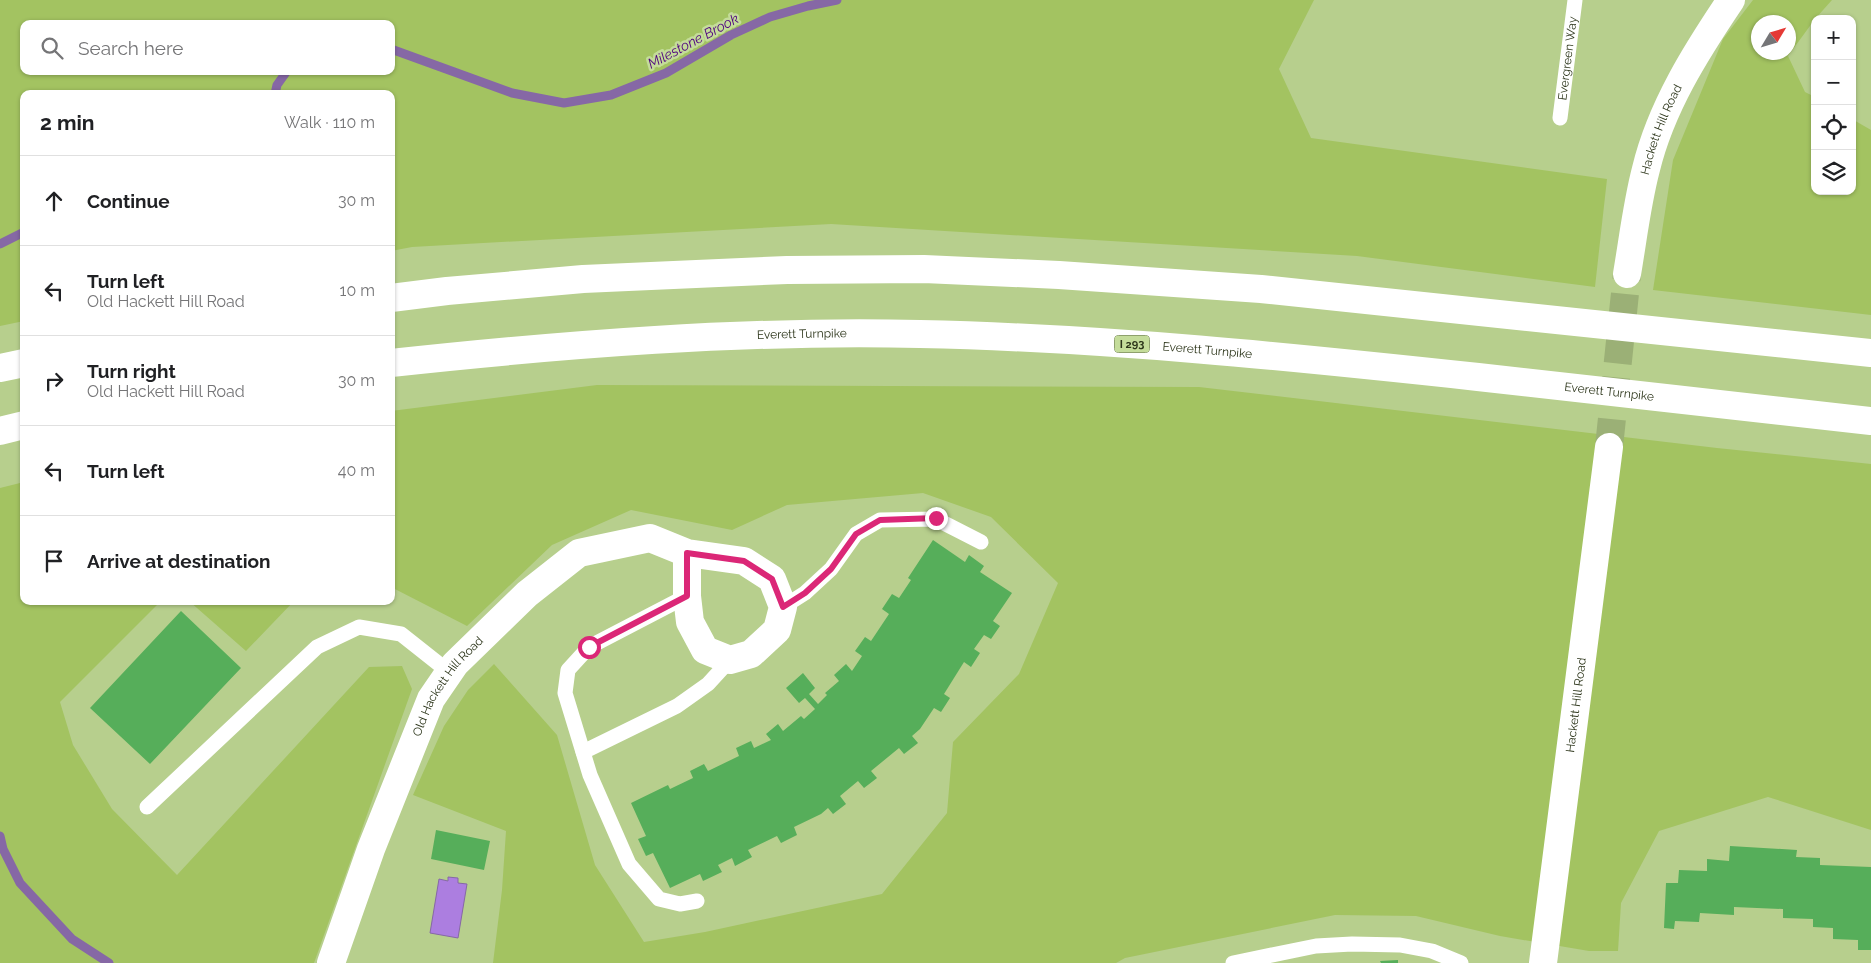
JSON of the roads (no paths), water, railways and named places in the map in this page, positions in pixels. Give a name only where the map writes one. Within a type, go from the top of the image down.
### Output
[{"type":"main road","name":"Hackett Hill Road","points":[[1627,274],[1645,169],[1655,137],[1668,106],[1700,46],[1731,0]]},
{"type":"main road","points":[[395,297],[446,290],[583,279],[787,270],[924,269],[1059,275],[1261,289],[1871,353]]},
{"type":"main road","name":"Everett Turnpike","points":[[395,363],[510,350],[646,340],[784,334],[920,334],[1125,343],[1328,361],[1871,421]]},
{"type":"main road","points":[[0,368],[20,364]]},
{"type":"main road","points":[[0,431],[20,426]]},
{"type":"main road","name":"Hackett Hill Road","points":[[1543,963],[1609,447]]},
{"type":"main road","name":"Old Hackett Hill Road","points":[[331,963],[395,786],[431,699],[455,664],[526,594],[579,553],[650,538],[687,553],[744,561],[772,579],[783,607]]},
{"type":"main road","points":[[687,553],[687,596],[690,622],[705,650],[730,660],[751,654],[777,630],[783,607]]},
{"type":"lane","name":"Evergreen Way","points":[[1560,118],[1575,0]]},
{"type":"lane","points":[[783,607],[805,593],[831,569],[856,534],[880,520],[936,518],[981,542]]},
{"type":"lane","points":[[687,596],[589,647],[568,670],[565,694],[590,775],[630,864],[659,899],[680,904],[697,901]]},
{"type":"lane","points":[[147,807],[317,646],[360,627],[401,634],[449,672]]},
{"type":"lane","points":[[583,752],[677,706],[708,684],[730,660]]},
{"type":"lane","points":[[1233,963],[1316,946],[1352,944],[1400,945],[1432,951],[1461,963]]},
{"type":"waterway","name":"Milestone Brook","points":[[395,50],[512,93],[564,103],[611,95],[666,73],[731,35],[770,17],[837,0]]},
{"type":"waterway","name":"Milestone Brook","points":[[276,90],[284,75]]},
{"type":"waterway","name":"Milestone Brook","points":[[0,244],[20,234]]},
{"type":"waterway","name":"Milestone Brook","points":[[0,836],[3,849],[20,883],[72,939],[109,963]]},
{"type":"tunnel","points":[[1609,447],[1627,274]]}]
